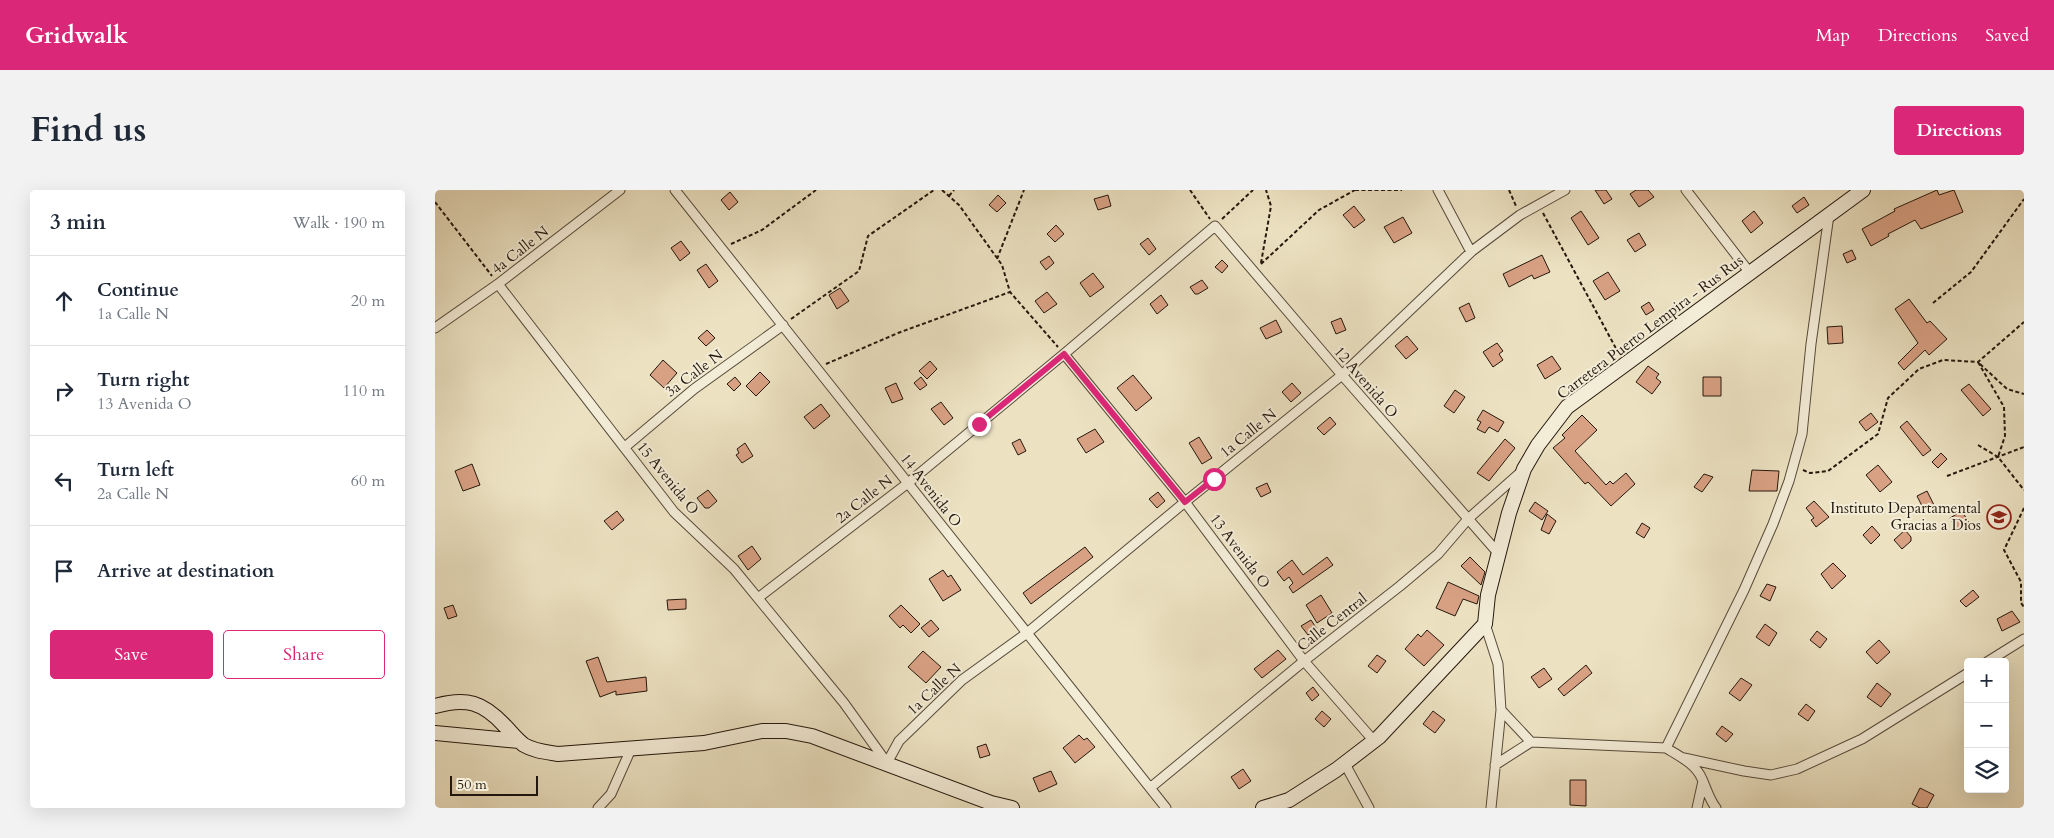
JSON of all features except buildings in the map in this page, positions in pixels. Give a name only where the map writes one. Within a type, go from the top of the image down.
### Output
[{"type":"street","name":"4a Calle N","points":[[435,328],[499,284],[620,190]]},
{"type":"street","name":"14 Avenida O","points":[[675,190],[1166,808]]},
{"type":"street","points":[[1438,190],[1471,252]]},
{"type":"street","name":"1a Calle N","points":[[887,763],[899,741],[962,680],[1027,633],[1185,502],[1342,376],[1471,252],[1520,214],[1565,190]]},
{"type":"street","points":[[1686,190],[1750,273]]},
{"type":"street","name":"Carretera Puerto Lempira - Rus Rus","points":[[1485,624],[1488,595],[1509,513],[1524,469],[1538,445],[1567,407],[1863,190]]},
{"type":"street","points":[[1666,748],[1744,590],[1773,524],[1793,466],[1802,434],[1811,344],[1829,215]]},
{"type":"street","name":"2a Calle N","points":[[758,598],[908,483],[1215,226]]},
{"type":"street","name":"12 Avenida O","points":[[1215,226],[1342,376],[1499,554]]},
{"type":"street","name":"15 Avenida O","points":[[499,284],[674,512],[734,569],[844,704],[887,763]]},
{"type":"street","name":"3a Calle N","points":[[625,446],[694,389],[783,325]]},
{"type":"street","name":"13 Avenida O","points":[[1064,354],[1185,502],[1305,661],[1374,741]]},
{"type":"street","name":"Calle Central","points":[[1150,788],[1400,586],[1437,554],[1468,519],[1524,469]]},
{"type":"street","points":[[1263,808],[1289,800],[1345,764],[1374,741],[1485,624],[1498,664],[1501,710],[1491,808]]},
{"type":"street","points":[[1993,658],[2024,639]]},
{"type":"street","points":[[1495,765],[1531,742],[1666,748],[1684,758],[1744,772],[1771,775],[1797,769],[1862,739],[1964,676]]},
{"type":"street","points":[[435,706],[459,701],[473,703],[488,710],[519,741],[537,750],[558,754],[704,743],[762,731],[786,731],[812,736],[991,803],[1012,808]]},
{"type":"street","points":[[1501,710],[1531,742]]},
{"type":"street","points":[[435,734],[519,741]]},
{"type":"street","points":[[598,808],[611,794],[631,749]]},
{"type":"street","points":[[1684,758],[1703,781],[1710,801],[1716,808]]},
{"type":"street","points":[[1345,764],[1369,808]]},
{"type":"street","points":[[1697,808],[1703,781]]},
{"type":"path","points":[[722,249],[762,230],[816,190]]},
{"type":"path","points":[[783,325],[859,271],[868,236],[934,190]]},
{"type":"path","points":[[942,190],[959,205],[997,259],[1001,265],[1010,292],[1064,354]]},
{"type":"path","points":[[949,196],[954,190]]},
{"type":"path","points":[[997,259],[1024,190]]},
{"type":"path","points":[[1190,190],[1215,226],[1253,190]]},
{"type":"path","points":[[1266,190],[1271,206],[1261,264],[1319,210],[1355,190],[1402,190]]},
{"type":"path","points":[[1509,190],[1520,214]]},
{"type":"path","points":[[1933,303],[1971,272],[2024,199]]},
{"type":"path","points":[[435,202],[499,284]]},
{"type":"path","points":[[1538,204],[1625,365]]},
{"type":"path","points":[[817,368],[898,332],[1010,292]]},
{"type":"path","points":[[1978,362],[2024,322]]},
{"type":"path","points":[[1793,466],[1810,473],[1828,471],[1878,434],[1888,398],[1919,369],[1943,360],[1978,362],[2007,389],[2024,394]]},
{"type":"path","points":[[1978,362],[2004,407],[2005,436],[1998,457]]},
{"type":"path","points":[[1978,445],[1998,457],[2024,490]]},
{"type":"path","points":[[1947,476],[2024,447]]},
{"type":"path","points":[[2024,508],[2004,550],[2021,582],[2021,603],[2024,607]]},
{"type":"place","name":"Instituto Departamental Gracias a Dios","points":[[1999,517]]},
{"type":"route","points":[[979,424],[1064,354],[1185,502],[1214,479]]}]
